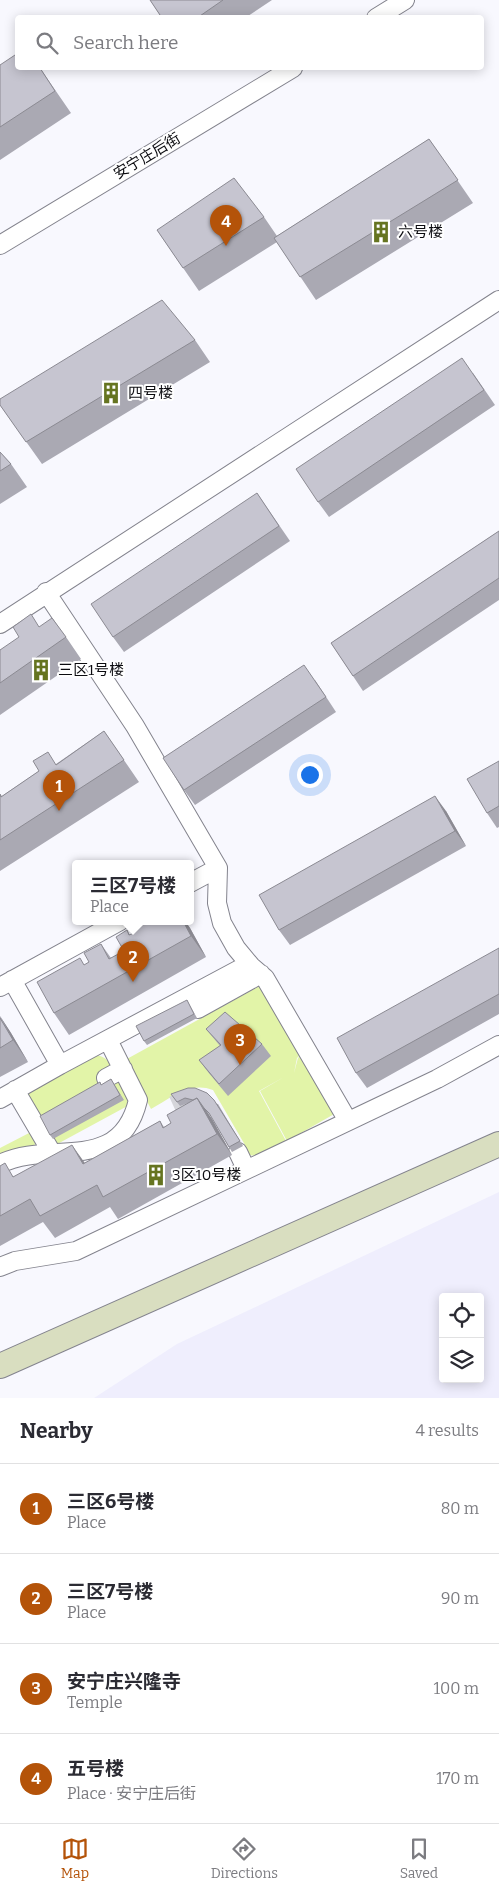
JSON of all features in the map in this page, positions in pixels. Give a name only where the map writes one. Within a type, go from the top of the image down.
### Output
[{"type":"street","points":[[381,15],[405,0]]},
{"type":"street","name":"安宁庄后街","points":[[0,245],[291,70]]},
{"type":"street","points":[[0,624],[46,592],[499,300]]},
{"type":"street","points":[[46,592],[135,726],[218,868],[217,903],[222,923],[288,1015],[348,1121]]},
{"type":"street","points":[[194,881],[218,868]]},
{"type":"street","points":[[60,1065],[6,983],[113,925]]},
{"type":"street","points":[[198,1008],[255,969]]},
{"type":"street","points":[[52,1154],[8,1095],[108,1040],[255,969]]},
{"type":"street","points":[[0,1164],[8,1160],[90,1151],[107,1145],[121,1136],[136,1110],[138,1100],[108,1040]]},
{"type":"street","points":[[0,1267],[15,1262],[76,1251],[436,1079],[499,1045]]},
{"type":"street","points":[[106,1078],[123,1070]]},
{"type":"street","points":[[0,1366],[499,1144]]},
{"type":"street","points":[[238,1152],[246,1170]]},
{"type":"shaded area","points":[[499,1192],[499,1398],[94,1398],[177,1344]]},
{"type":"green space","points":[[265,983],[303,1052],[297,1058],[294,1073],[298,1058],[303,1053],[336,1113],[287,1141],[260,1091],[284,1077],[259,1091],[286,1141],[263,1154],[251,1155],[242,1148],[245,1145],[213,1090],[205,1088],[189,1089],[151,1109],[125,1060]]},
{"type":"green space","points":[[90,1054],[102,1056],[108,1061],[133,1103],[50,1148],[23,1096]]},
{"type":"green space","points":[[31,1132],[36,1144],[0,1160],[0,1148]]},
{"type":"building","points":[[150,0],[223,0],[201,15],[160,15]]},
{"type":"building","points":[[15,55],[15,70],[41,70],[55,91],[0,127],[0,65]]},
{"type":"building","points":[[429,139],[458,180],[300,277],[274,238]]},
{"type":"building","points":[[234,178],[264,217],[183,268],[157,230]]},
{"type":"building","points":[[162,300],[195,340],[26,442],[0,405],[0,399]]},
{"type":"building","points":[[462,358],[484,390],[318,502],[296,469]]},
{"type":"building","points":[[0,452],[11,464],[0,471]]},
{"type":"building","points":[[257,493],[279,526],[113,637],[91,604]]},
{"type":"building","points":[[499,531],[499,578],[353,676],[331,643]]},
{"type":"building","points":[[31,614],[39,627],[52,618],[66,637],[0,683],[0,650],[19,637],[13,627]]},
{"type":"building","points":[[304,665],[326,697],[184,790],[163,758]]},
{"type":"building","points":[[104,731],[124,760],[0,840],[0,794],[1,797],[39,771],[33,761],[48,752],[56,765]]},
{"type":"building","points":[[499,761],[499,806],[487,813],[467,779]]},
{"type":"building","points":[[435,796],[455,831],[279,930],[259,895]]},
{"type":"building","points":[[185,925],[191,936],[54,1013],[37,982],[80,958],[84,965],[89,962],[84,953],[101,944],[109,959],[124,951],[116,937],[127,930],[129,935],[134,933],[130,926]]},
{"type":"building","points":[[499,948],[499,994],[356,1073],[337,1038]]},
{"type":"building","points":[[187,1000],[194,1014],[144,1041],[136,1026]]},
{"type":"building","points":[[225,1012],[262,1044],[219,1084],[199,1060],[221,1045],[206,1029]]},
{"type":"building","points":[[0,1018],[13,1040],[0,1048]]},
{"type":"building","points":[[111,1079],[120,1095],[50,1135],[40,1116],[100,1082],[101,1085]]},
{"type":"building","points":[[188,1088],[195,1088],[207,1093],[214,1100],[240,1141],[229,1147],[209,1113],[197,1098],[193,1100],[185,1098],[177,1102],[171,1094]]},
{"type":"building","points":[[197,1098],[217,1134],[103,1197],[97,1185],[40,1216],[30,1199],[0,1216],[0,1166],[5,1163],[13,1177],[72,1145],[83,1164],[160,1121],[163,1128],[171,1123],[167,1115]]},
{"type":"tunnel","points":[[173,1105],[186,1099],[200,1100]]},
{"type":"place","name":"六号楼","points":[[381,232]]},
{"type":"place","name":"五号楼","points":[[226,246]]},
{"type":"place","name":"四号楼","points":[[111,393]]},
{"type":"place","name":"三区1号楼","points":[[41,670]]},
{"type":"place","name":"三区6号楼","points":[[59,811]]},
{"type":"place","name":"三区7号楼","points":[[133,982]]},
{"type":"place","name":"安宁庄兴隆寺","points":[[240,1065]]},
{"type":"place","name":"3区10号楼","points":[[156,1175]]}]
